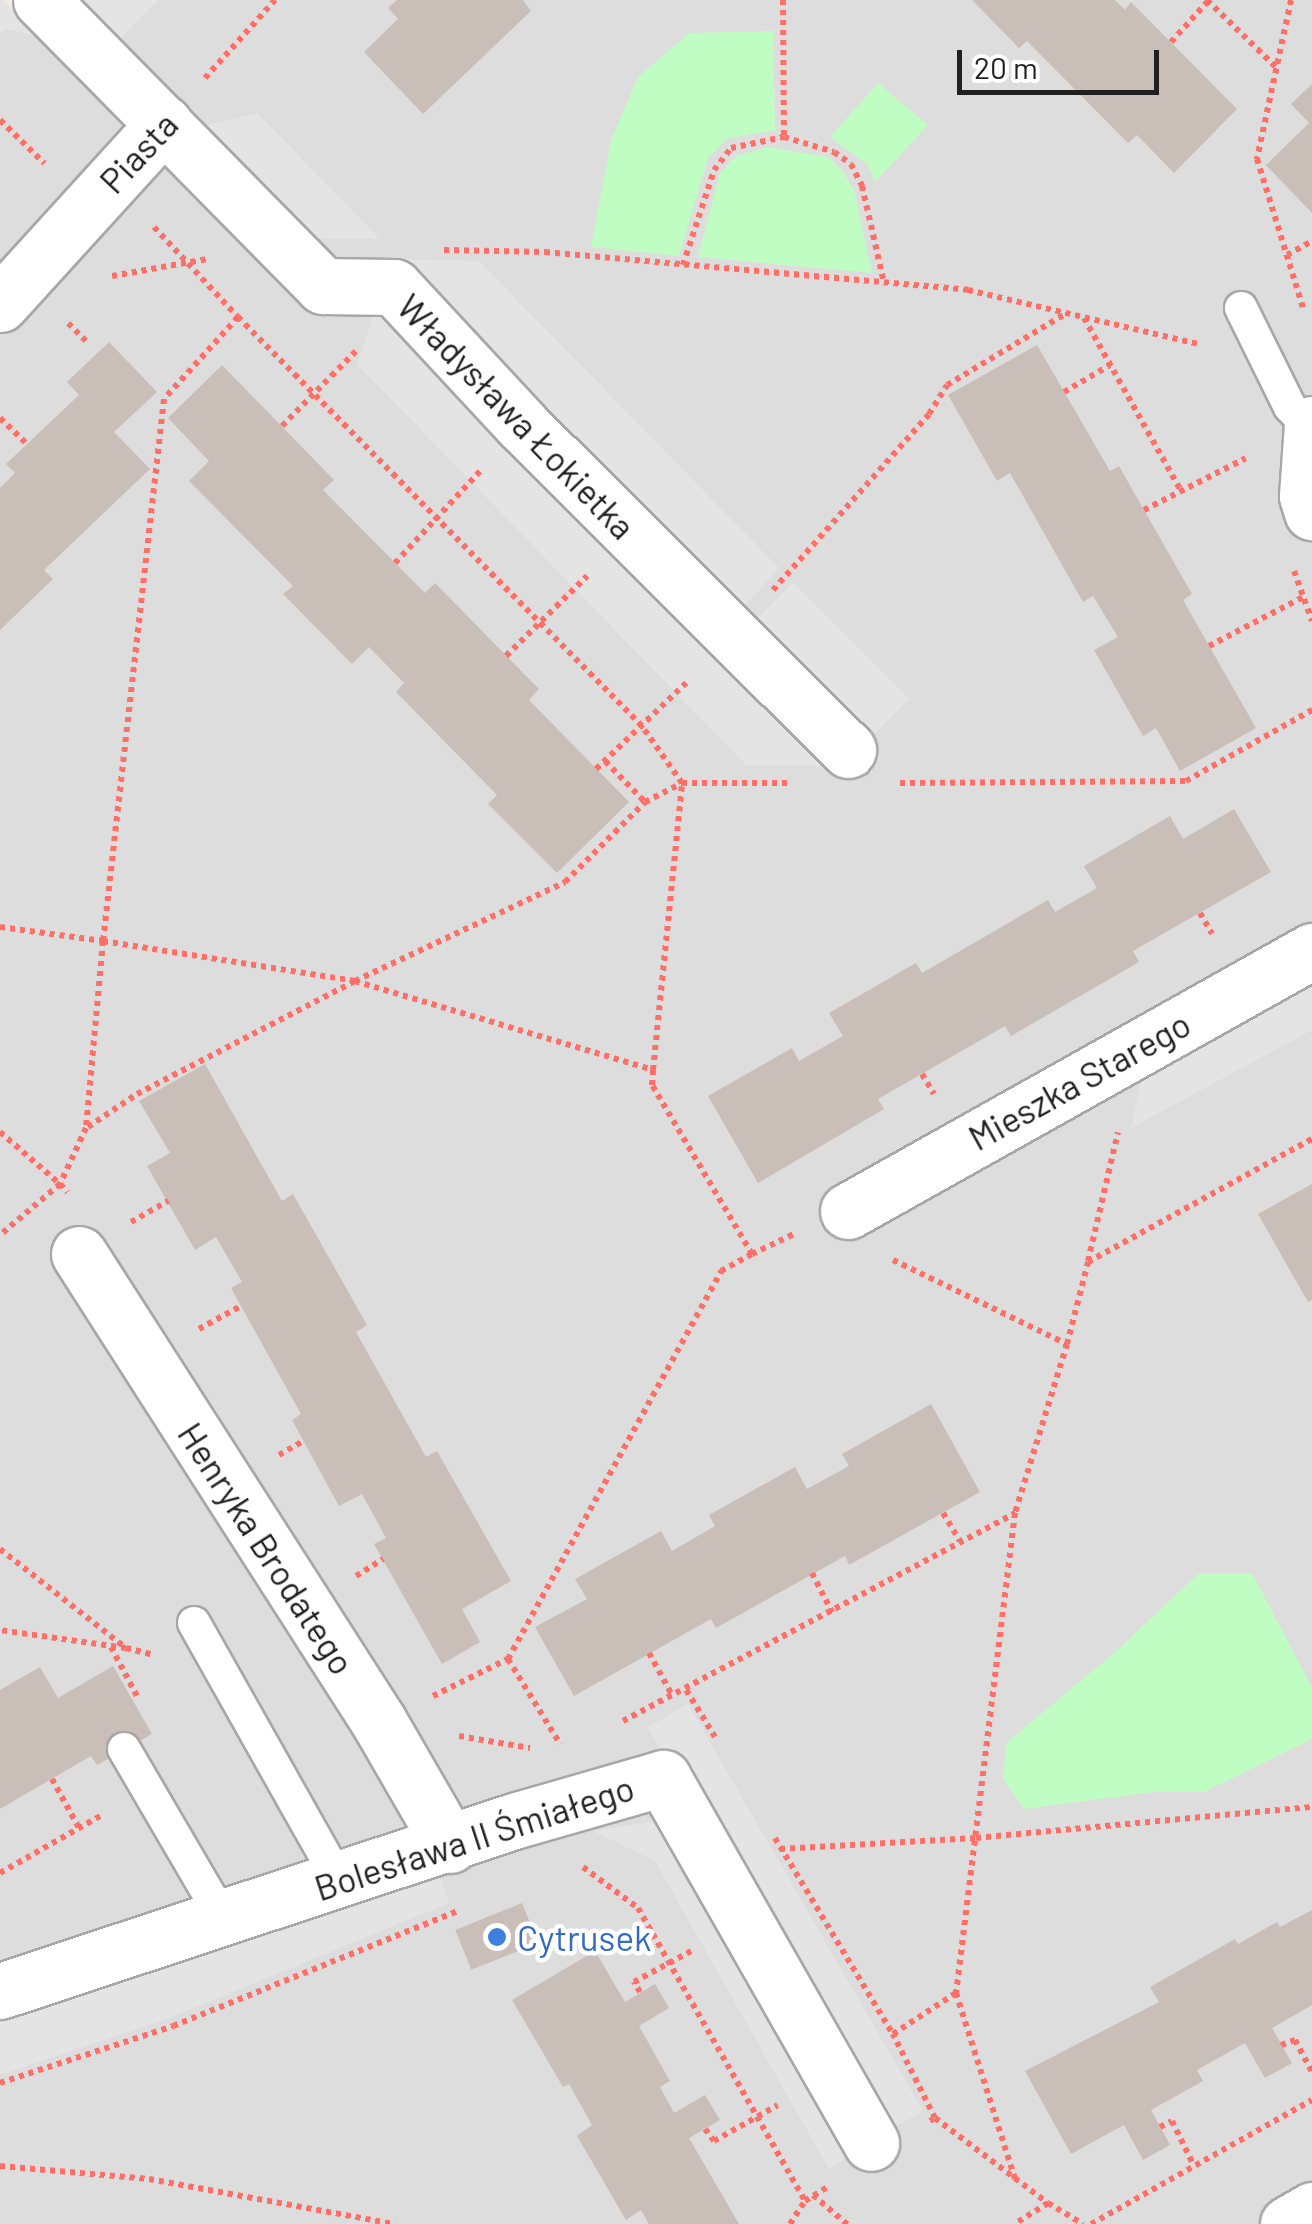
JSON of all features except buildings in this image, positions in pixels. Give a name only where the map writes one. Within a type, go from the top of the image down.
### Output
[{"type":"street","name":"Władysława Łokietka","points":[[42,0],[323,286],[394,287],[523,426],[864,766]]},
{"type":"street","name":"Piasta","points":[[11,291],[164,124]]},
{"type":"street","points":[[1311,426],[1306,496],[1312,512]]},
{"type":"street","name":"Mieszka Starego","points":[[826,1220],[1312,951]]},
{"type":"street","name":"Henryka Brodatego","points":[[79,1254],[379,1722],[450,1844]]},
{"type":"street","name":"Bolesława II Śmiałego","points":[[0,1991],[516,1820],[663,1778],[871,2144]]},
{"type":"street","points":[[1288,2224],[1312,2210]]},
{"type":"lane","points":[[1241,308],[1290,406],[1311,426]]},
{"type":"lane","points":[[194,1623],[339,1880]]},
{"type":"lane","points":[[124,1749],[222,1917]]},
{"type":"path","name":"Piasta","points":[[164,124],[275,0]]},
{"type":"path","points":[[783,0],[784,137]]},
{"type":"path","points":[[1291,0],[1257,160],[1306,321]]},
{"type":"path","points":[[1171,42],[1207,1],[1276,68]]},
{"type":"path","points":[[683,265],[714,170],[732,148],[784,137],[834,152],[850,164],[862,186],[884,283]]},
{"type":"path","points":[[111,182],[238,317],[642,726],[682,783],[652,1085],[752,1254]]},
{"type":"path","points":[[1287,256],[1312,241]]},
{"type":"path","points":[[11,291],[36,290],[187,261],[290,249]]},
{"type":"path","points":[[426,250],[544,252],[968,290],[1214,347]]},
{"type":"path","points":[[282,426],[406,300]]},
{"type":"path","points":[[596,769],[733,636],[929,414],[947,385],[1066,313]]},
{"type":"path","points":[[0,1235],[60,1184],[86,1128],[164,398],[238,317]]},
{"type":"path","points":[[1084,317],[1181,491]]},
{"type":"path","points":[[1064,392],[1110,364]]},
{"type":"path","points":[[0,418],[27,444]]},
{"type":"path","points":[[395,563],[523,426]]},
{"type":"path","points":[[1144,510],[1252,455],[1258,473]]},
{"type":"path","points":[[506,656],[630,534]]},
{"type":"path","points":[[1290,562],[1312,621]]},
{"type":"path","points":[[1209,646],[1303,597]]},
{"type":"path","points":[[864,766],[1186,781],[1312,710]]},
{"type":"path","points":[[605,761],[645,802]]},
{"type":"path","points":[[86,1128],[137,1094],[355,981],[565,882],[645,802],[682,783],[805,783]]},
{"type":"path","points":[[0,927],[355,981],[653,1070]]},
{"type":"path","points":[[1015,2179],[956,1994],[1015,1513],[1067,1344],[1138,1047]]},
{"type":"path","points":[[0,1132],[72,1197]]},
{"type":"path","points":[[1088,1262],[1312,1139]]},
{"type":"path","points":[[379,1722],[508,1660],[721,1271],[826,1220]]},
{"type":"path","points":[[891,1258],[1067,1344]]},
{"type":"path","points":[[189,1335],[241,1306]]},
{"type":"path","points":[[943,1513],[960,1541]]},
{"type":"path","points":[[724,1752],[684,1688],[1015,1513]]},
{"type":"path","points":[[0,1549],[126,1648],[0,1630]]},
{"type":"path","points":[[812,1574],[832,1612]]},
{"type":"path","points":[[649,1653],[672,1695]]},
{"type":"path","points":[[379,1722],[566,1754],[508,1660]]},
{"type":"path","points":[[52,1779],[79,1828]]},
{"type":"path","points":[[708,1854],[976,1838],[1312,1808]]},
{"type":"path","points":[[516,1820],[638,1908],[805,2201]]},
{"type":"path","points":[[772,1833],[893,2034],[935,2118]]},
{"type":"path","points":[[0,2083],[173,2026],[470,1906]]},
{"type":"path","points":[[893,2034],[956,1994]]},
{"type":"path","points":[[1281,2046],[1295,2040],[1312,2072]]},
{"type":"path","points":[[704,2129],[714,2141],[830,2072]]},
{"type":"path","points":[[1091,2224],[1312,2100]]},
{"type":"path","points":[[1160,2128],[1172,2121],[1194,2166]]},
{"type":"path","points":[[0,2166],[149,2179],[395,2224]]},
{"type":"path","points":[[814,2196],[847,2224]]},
{"type":"path","points":[[1048,2203],[1082,2224]]},
{"type":"shaded area","points":[[0,0],[42,37],[7,29],[0,32]]},
{"type":"shaded area","points":[[79,0],[120,38],[158,0],[1312,0],[1312,2224],[0,2224],[0,32],[7,29],[42,37]]},
{"type":"shaded area","points":[[80,0],[158,0],[120,39]]},
{"type":"shaded area","points":[[257,113],[380,239],[313,238],[207,125]]},
{"type":"shaded area","points":[[398,259],[479,261],[779,568],[742,609]]},
{"type":"shaded area","points":[[377,305],[828,766],[746,765],[357,364]]},
{"type":"shaded area","points":[[793,582],[910,699],[870,738],[753,622]]},
{"type":"shaded area","points":[[1312,969],[1312,1030],[1131,1128],[1144,1063]]},
{"type":"shaded area","points":[[688,1704],[923,2111],[882,2135],[647,1728]]},
{"type":"shaded area","points":[[663,1820],[855,2153],[829,2169],[655,1861],[593,1831]]},
{"type":"shaded area","points":[[438,1873],[449,1903],[172,2017],[0,2075],[0,2022]]},
{"type":"green space","points":[[773,31],[775,130],[726,139],[708,158],[679,256],[591,247],[611,140],[638,77],[689,33]]},
{"type":"green space","points":[[878,83],[928,125],[875,182],[867,164],[830,137]]},
{"type":"green space","points":[[768,147],[828,157],[842,170],[854,190],[872,273],[698,257],[720,173],[736,156]]},
{"type":"green space","points":[[1252,1573],[1312,1688],[1312,1739],[1204,1792],[1153,1792],[1024,1809],[1003,1779],[1006,1743],[1113,1654],[1198,1574]]},
{"type":"place","name":"Cytrusek","points":[[497,1937]]}]
